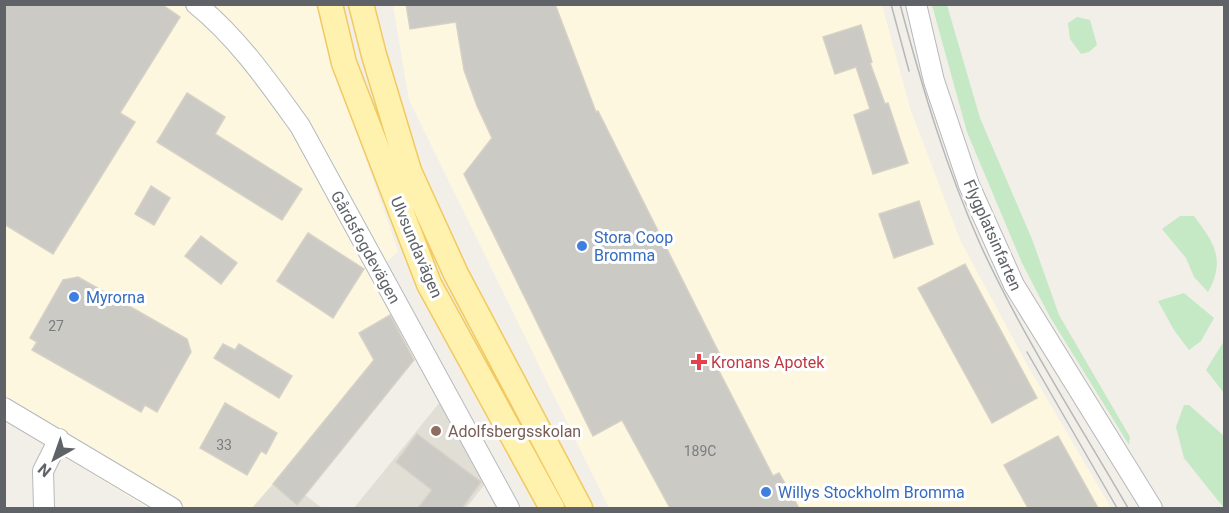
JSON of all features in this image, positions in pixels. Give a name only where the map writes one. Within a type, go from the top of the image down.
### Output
[{"type":"main road","name":"Ulvsundavägen","points":[[330,4],[344,63],[429,284],[552,508]]},
{"type":"main road","name":"Ulvsundavägen","points":[[362,4],[374,54],[409,171],[456,274],[580,508]]},
{"type":"street","name":"Gårdsfogdevägen","points":[[196,4],[260,70],[300,126],[504,506]]},
{"type":"street","name":"Flygplatsinfarten","points":[[916,4],[934,81],[969,185],[1014,285],[1152,508]]},
{"type":"street","points":[[4,408],[59,438],[172,508]]},
{"type":"street","points":[[44,508],[43,471],[59,438]]},
{"type":"shaded area","points":[[5,5],[316,5],[327,48],[398,251],[376,273],[417,357],[297,505],[273,484],[252,508],[148,508],[5,421]]},
{"type":"shaded area","points":[[393,5],[882,5],[910,108],[960,240],[1026,363],[1111,508],[609,508],[409,100]]},
{"type":"shaded area","name":"Adolfsbergsskolan","points":[[440,402],[485,484],[466,508],[354,508]]},
{"type":"shaded area","points":[[273,484],[297,504],[305,495],[322,508],[252,508]]},
{"type":"green space","points":[[932,5],[947,5],[980,118],[1032,239],[1059,315],[1130,437],[1129,445],[1050,317],[1022,263],[967,132]]},
{"type":"green space","points":[[1077,17],[1090,20],[1097,45],[1089,52],[1081,54],[1070,39],[1068,23]]},
{"type":"green space","points":[[1180,216],[1194,216],[1212,243],[1217,261],[1208,292],[1194,277],[1186,258],[1162,229]]},
{"type":"green space","points":[[1184,293],[1214,318],[1201,341],[1189,350],[1174,330],[1158,301]]},
{"type":"green space","points":[[1224,341],[1224,393],[1206,370]]},
{"type":"green space","points":[[1184,405],[1189,405],[1224,436],[1224,508],[1184,458],[1176,427]]},
{"type":"building","points":[[4,4],[161,4],[180,17],[120,113],[135,122],[53,254],[4,224]]},
{"type":"building","points":[[406,4],[555,4],[596,112],[598,111],[725,365],[718,369],[773,476],[779,473],[799,508],[670,508],[622,420],[593,436],[464,174],[492,138],[464,70],[456,22],[410,29]]},
{"type":"building","points":[[861,25],[872,62],[870,63],[885,104],[888,103],[908,163],[873,174],[854,115],[870,109],[856,67],[835,74],[823,37]]},
{"type":"building","points":[[187,93],[225,117],[215,134],[302,189],[282,220],[157,142]]},
{"type":"building","points":[[151,186],[170,198],[154,225],[135,214]]},
{"type":"building","points":[[919,201],[933,244],[894,258],[879,214]]},
{"type":"building","points":[[308,233],[364,269],[333,318],[277,281]]},
{"type":"building","points":[[201,236],[237,263],[221,284],[185,256]]},
{"type":"building","points":[[965,264],[1037,398],[992,423],[918,288]]},
{"type":"building","points":[[78,277],[187,339],[191,352],[157,412],[145,405],[141,412],[32,350],[37,342],[30,338],[63,280]]},
{"type":"building","points":[[390,315],[414,360],[297,505],[273,484],[374,360],[359,333]]},
{"type":"building","points":[[223,344],[235,350],[239,344],[292,376],[279,398],[214,358]]},
{"type":"building","points":[[225,403],[277,433],[266,454],[261,451],[247,475],[200,448]]},
{"type":"building","points":[[417,434],[481,482],[462,508],[418,508],[432,490],[396,462]]},
{"type":"building","points":[[1058,436],[1098,508],[1028,508],[1004,465]]},
{"type":"tram line","points":[[891,4],[909,71]]},
{"type":"tram line","points":[[900,4],[936,127],[968,217],[981,246],[1033,346],[1128,508]]},
{"type":"tram line","points":[[1027,352],[1117,508]]},
{"type":"place","name":"Stora Coop Bromma","points":[[582,246]]},
{"type":"place","name":"Myrorna","points":[[74,297]]},
{"type":"place","name":"Kronans Apotek","points":[[699,362]]},
{"type":"place","name":"Adolfsbergsskolan","points":[[436,431]]},
{"type":"place","name":"Willys Stockholm Bromma","points":[[766,492]]}]
